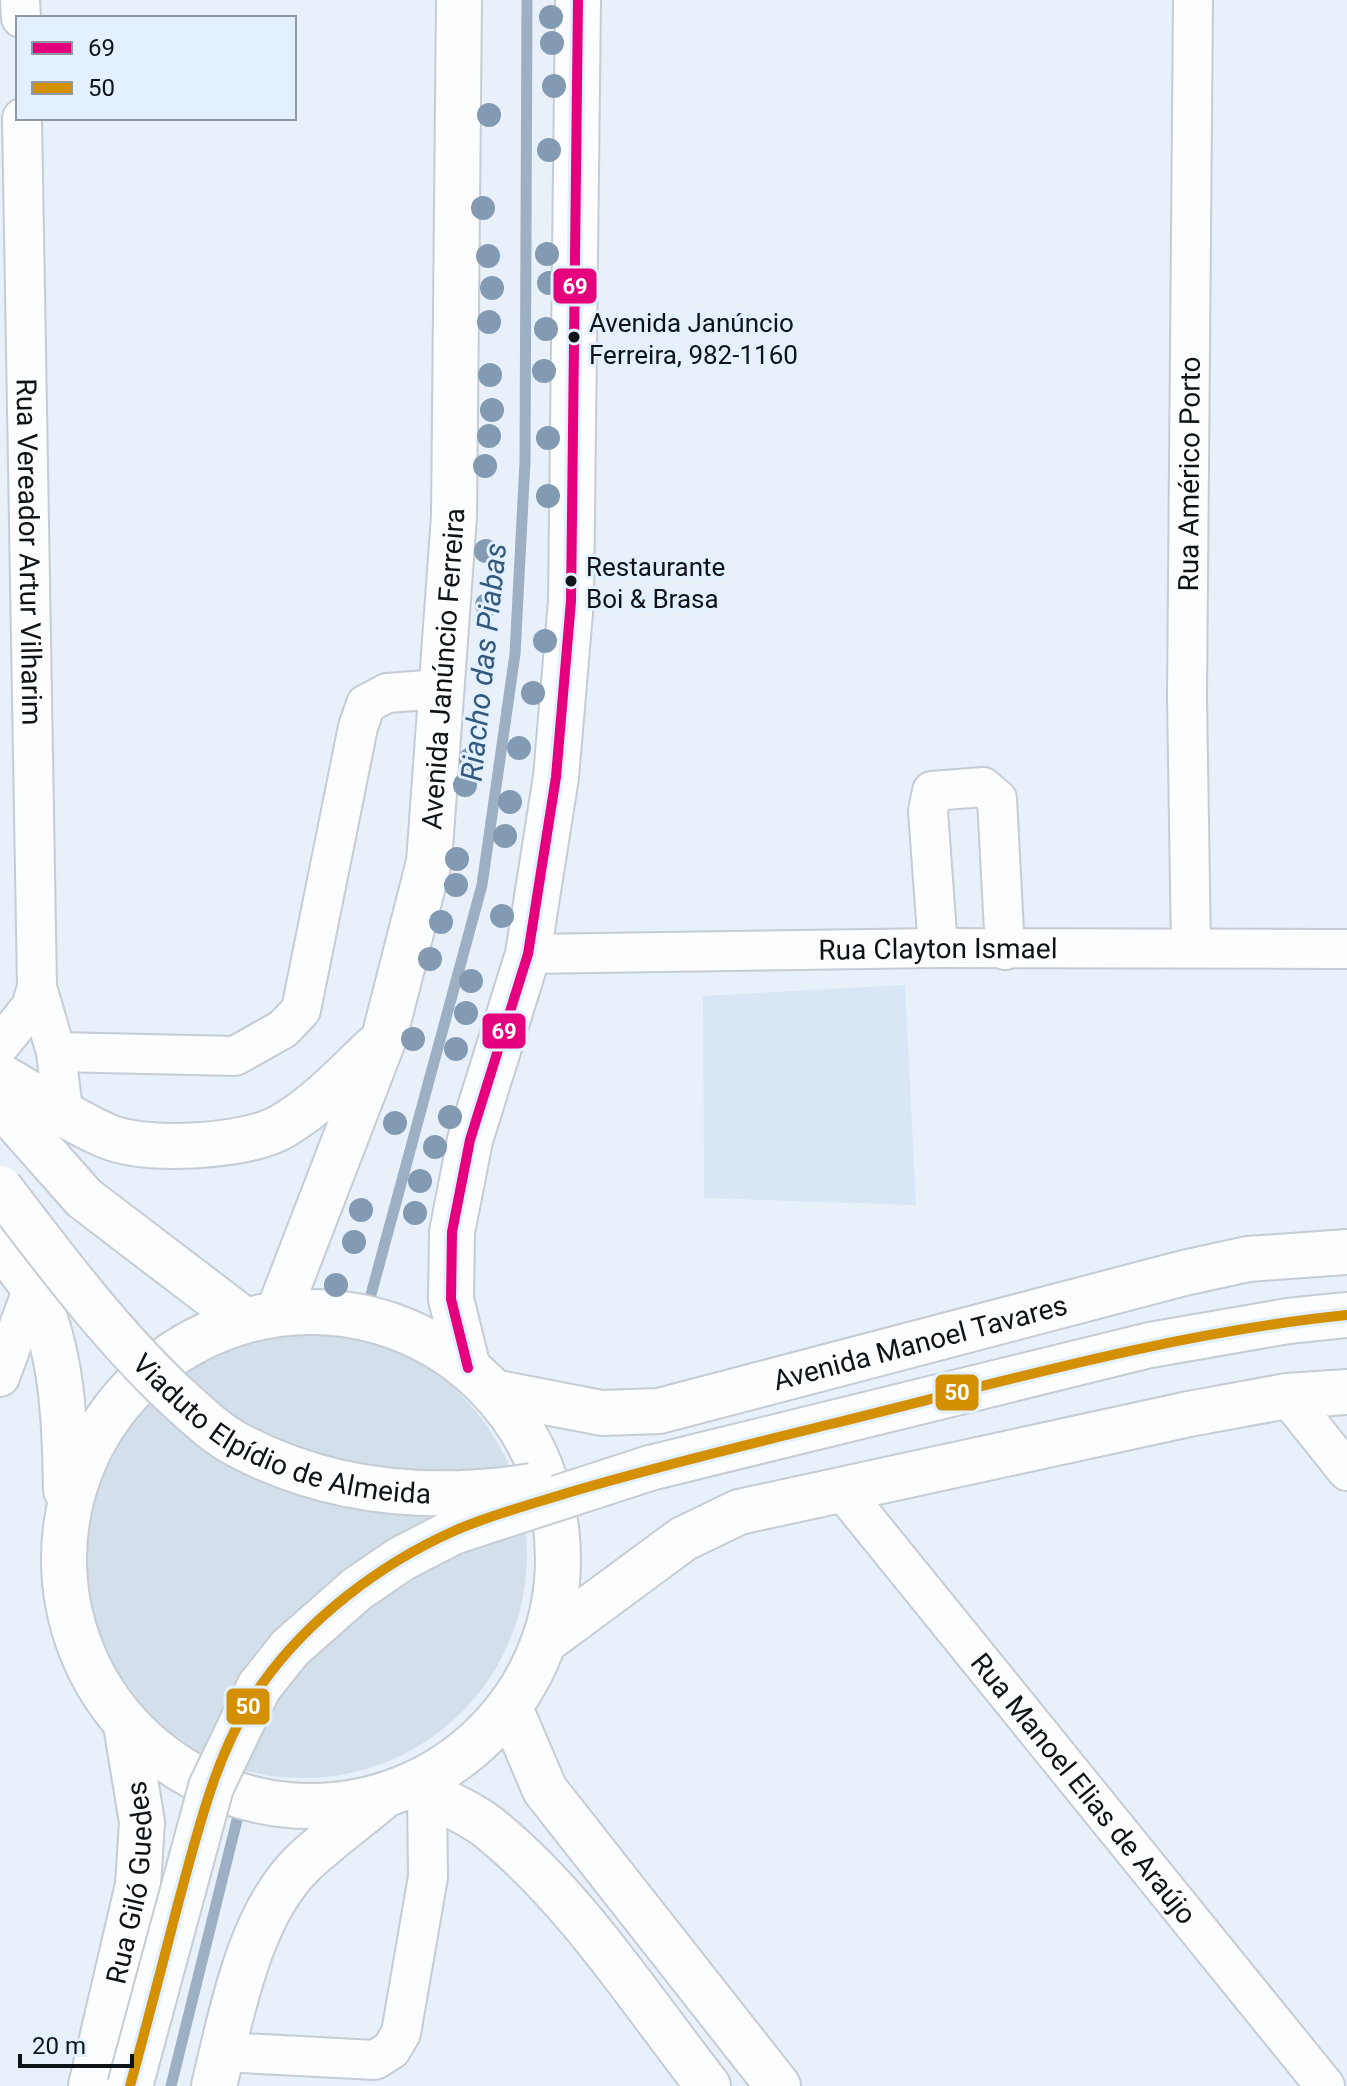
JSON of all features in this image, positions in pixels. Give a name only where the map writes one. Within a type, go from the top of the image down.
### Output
[{"type":"main road","name":"Avenida Janúncio Ferreira","points":[[261,1316],[384,1038],[429,862],[454,516],[459,0]]},
{"type":"main road","points":[[481,1380],[451,1299],[452,1232],[470,1140],[528,954],[556,777],[571,601],[578,0]]},
{"type":"main road","points":[[0,1076],[112,1138],[163,1147],[223,1143],[279,1128],[329,1091],[384,1038]]},
{"type":"main road","points":[[0,1103],[84,1198],[261,1316]]},
{"type":"main road","name":"Viaduto Elpídio de Almeida","points":[[0,1188],[108,1324],[154,1375],[236,1444],[286,1466],[341,1486],[438,1492],[505,1490],[650,1468]]},
{"type":"main road","points":[[0,1244],[33,1288],[51,1345],[64,1403],[66,1594],[86,1664],[126,1725],[166,1761],[213,1788],[248,1800],[326,1808],[408,1793],[465,1812],[510,1846],[570,1910],[708,2086]]},
{"type":"main road","name":"Avenida Manoel Tavares","points":[[481,1380],[602,1413],[659,1411],[1169,1276],[1248,1259],[1347,1252]]},
{"type":"main road","points":[[66,1520],[82,1464],[110,1413],[149,1370],[194,1340],[261,1316],[321,1311],[363,1316],[403,1329],[441,1348],[481,1380],[518,1425],[549,1483],[557,1581],[545,1641],[510,1708],[454,1763],[302,1864],[278,1894],[254,1944],[218,2069]]},
{"type":"main road","name":"Viaduto Elpídio de Almeida","points":[[130,2086],[211,1787],[259,1687],[290,1648],[357,1589],[401,1559],[453,1532],[650,1468],[1150,1345],[1288,1321],[1347,1315]]},
{"type":"main road","points":[[545,1641],[705,1526],[739,1512],[1173,1417],[1287,1396],[1347,1392]]},
{"type":"main road","points":[[510,1708],[545,1790],[778,2086]]},
{"type":"main road","name":"Rua Giló Guedes","points":[[91,2086],[138,1885],[142,1822],[126,1725]]},
{"type":"street","name":"Rua Américo Porto","points":[[1191,948],[1187,635],[1193,0]]},
{"type":"street","name":"Rua Vereador Artur Vilharim","points":[[22,120],[37,987],[56,1052],[63,1111]]},
{"type":"street","points":[[56,1052],[235,1056],[283,1029],[301,1010],[358,727],[366,704],[387,693],[441,689]]},
{"type":"street","points":[[938,948],[928,811],[932,791],[983,787],[997,799],[1000,814],[1005,950]]},
{"type":"street","name":"Rua Clayton Ismael","points":[[528,954],[938,948],[1347,949]]},
{"type":"street","name":"Rua Vereador Artur Vilharim","points":[[0,1045],[31,1007],[37,987]]},
{"type":"street","points":[[0,1377],[33,1288]]},
{"type":"street","points":[[1287,1396],[1347,1471]]},
{"type":"street","name":"Rua Manoel Elias de Araújo","points":[[842,1490],[1325,2086]]},
{"type":"street","points":[[218,2069],[375,2060],[391,2050],[401,2033],[428,1877],[408,1793]]},
{"type":"shaded area","points":[[905,985],[916,1205],[704,1198],[703,996]]},
{"type":"shaded area","points":[[303,1330],[347,1334],[389,1347],[428,1367],[462,1395],[490,1429],[510,1468],[523,1510],[527,1554],[523,1598],[510,1640],[490,1679],[462,1713],[428,1741],[389,1761],[347,1774],[303,1778],[259,1774],[217,1761],[178,1741],[144,1713],[116,1679],[96,1640],[83,1598],[79,1554],[83,1510],[96,1468],[116,1429],[144,1395],[178,1367],[217,1347],[259,1334]]},
{"type":"waterway","name":"Riacho das Piabas","points":[[366,1313],[482,885],[515,654],[525,462],[527,0]]},
{"type":"waterway","name":"Riacho das Piabas","points":[[171,2086],[239,1812]]},
{"type":"transit line","name":"69","points":[[468,1368],[451,1299],[452,1232],[470,1140],[528,954],[556,777],[571,601],[578,0]]},
{"type":"transit line","name":"50","points":[[130,2086],[202,1816],[233,1734],[262,1684],[301,1637],[348,1596],[399,1560],[454,1531],[496,1515],[698,1457],[1151,1346],[1281,1323],[1347,1315]]},
{"type":"place","name":"Avenida Janúncio Ferreira, 982-1160","points":[[574,337]]},
{"type":"place","name":"Restaurante Boi & Brasa","points":[[571,581]]}]
